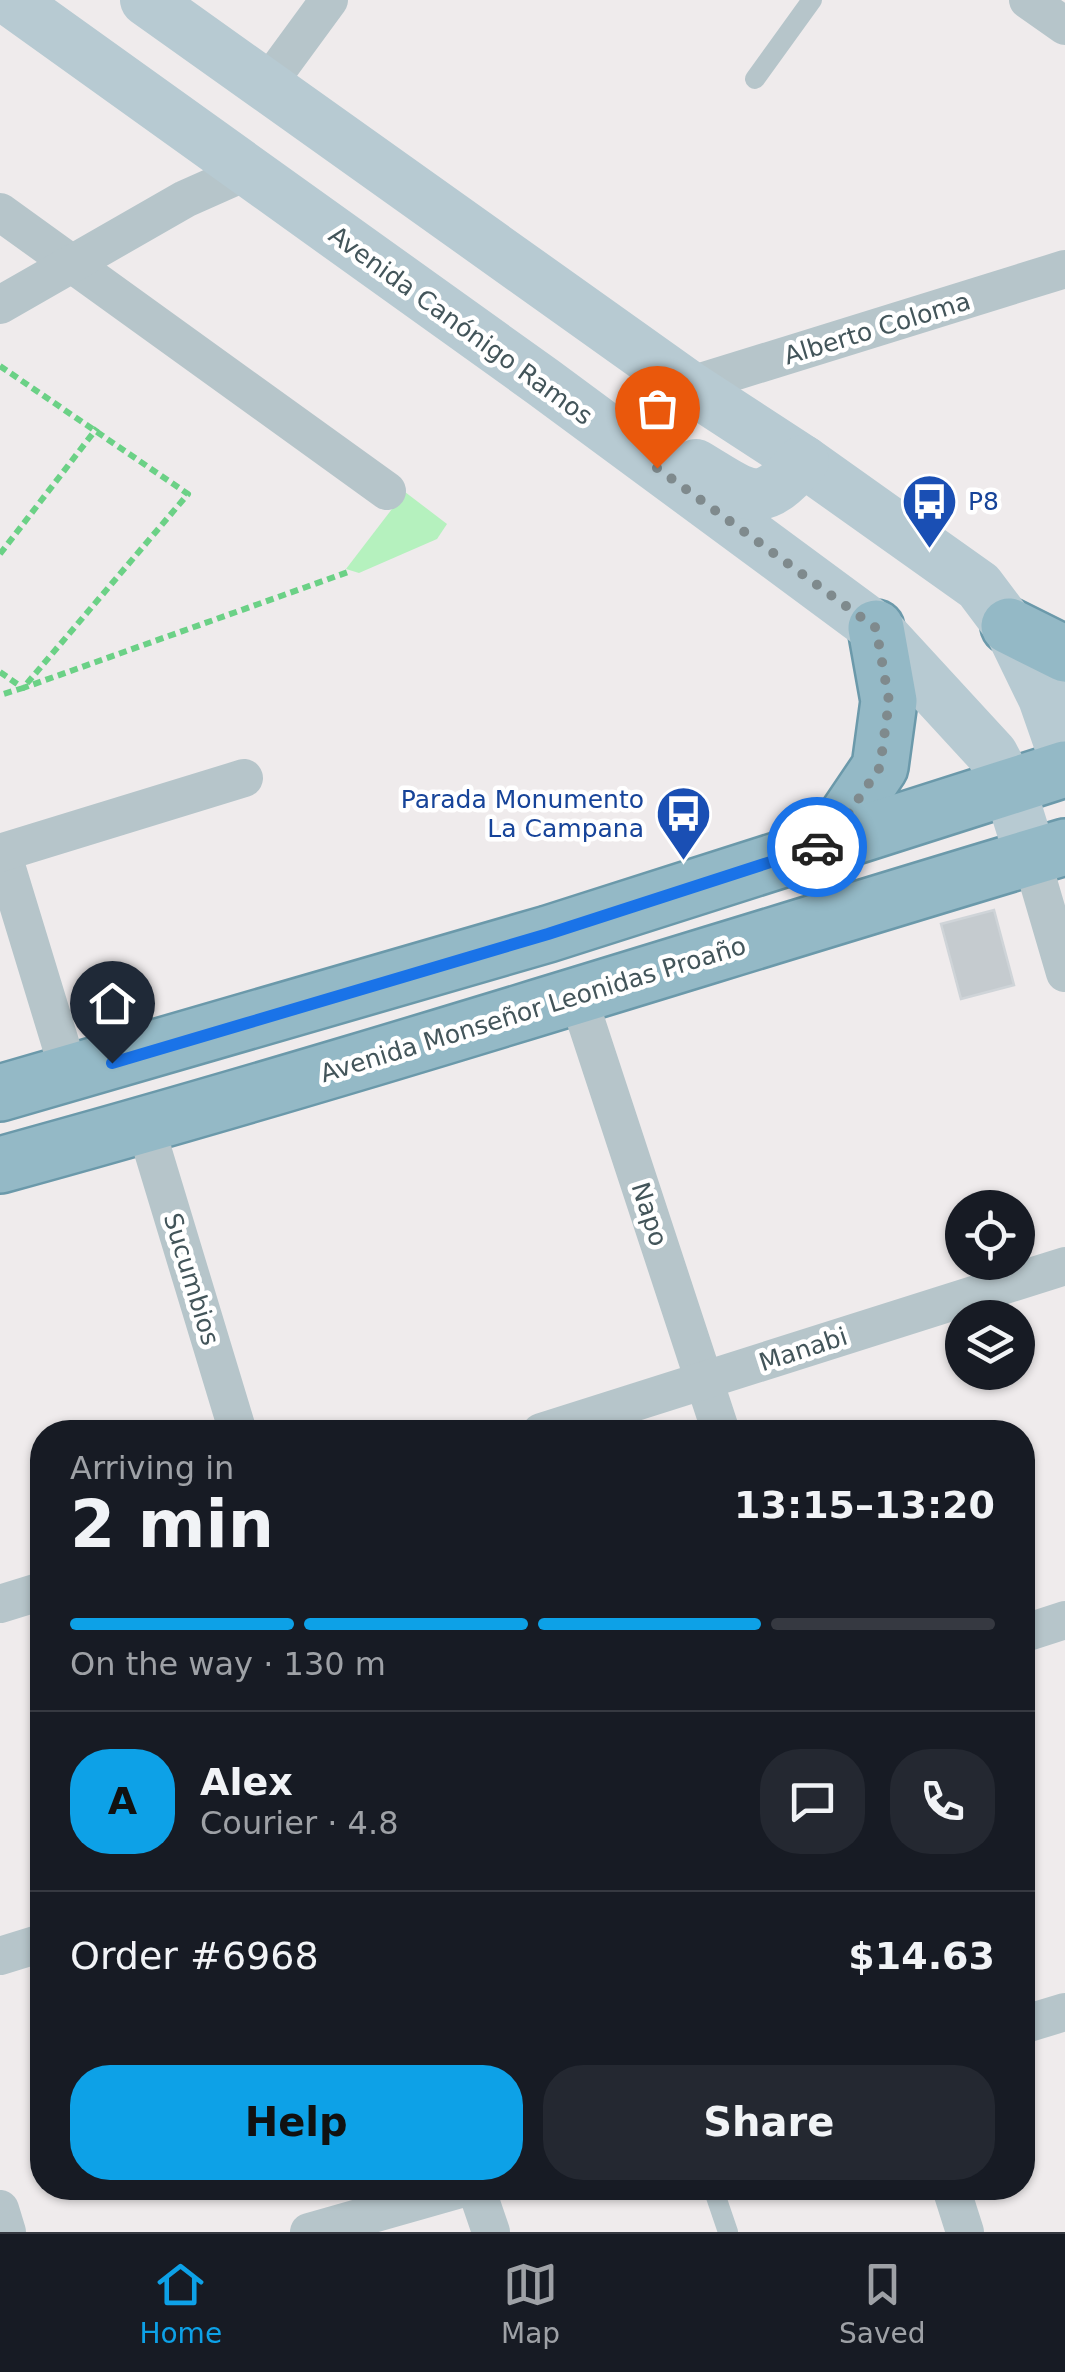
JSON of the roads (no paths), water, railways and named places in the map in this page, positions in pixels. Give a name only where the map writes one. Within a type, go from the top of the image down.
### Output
[{"type":"highway","points":[[1009,626],[1065,654]]},
{"type":"highway","points":[[828,844],[880,767],[889,701],[876,628]]},
{"type":"highway","points":[[0,1094],[548,934],[1065,769]]},
{"type":"highway","name":"Avenida Monseñor Leonidas Proaño","points":[[0,1165],[145,1126],[578,997],[1048,852]]},
{"type":"main road","name":"Avenida Canónigo Ramos","points":[[10,0],[543,382],[876,628],[992,754],[1048,852]]},
{"type":"main road","points":[[146,0],[688,386],[803,461],[979,586],[1009,626],[1044,698],[1065,758]]},
{"type":"main road","points":[[543,382],[605,400],[693,463],[747,495],[762,495],[780,488],[803,461]]},
{"type":"street","points":[[266,86],[328,0]]},
{"type":"street","points":[[1028,0],[1065,26]]},
{"type":"street","points":[[0,305],[185,200],[248,171]]},
{"type":"street","points":[[0,212],[387,491]]},
{"type":"street","name":"Alberto Coloma","points":[[688,386],[1065,269]]},
{"type":"street","points":[[70,1074],[1,852],[244,778]]},
{"type":"street","points":[[1048,852],[1065,973]]},
{"type":"street","name":"Napo","points":[[578,997],[716,1420]]},
{"type":"street","name":"Sucumbios","points":[[145,1126],[234,1420]]},
{"type":"street","name":"Manabi","points":[[580,1420],[1065,1266]]},
{"type":"street","points":[[0,1604],[30,1595]]},
{"type":"street","points":[[1035,1630],[1065,1620]]},
{"type":"street","points":[[0,1956],[30,1947]]},
{"type":"street","points":[[1035,2021],[1065,2012]]},
{"type":"street","points":[[310,2232],[422,2200]]},
{"type":"street","points":[[480,2200],[491,2232]]},
{"type":"street","points":[[955,2200],[964,2232]]},
{"type":"street","points":[[0,2209],[7,2232]]},
{"type":"lane","points":[[755,80],[812,0]]},
{"type":"lane","points":[[717,2200],[728,2232]]},
{"type":"place","name":"P8","points":[[929,550]]},
{"type":"place","name":"Parada Monumento La Campana","points":[[683,862]]}]
